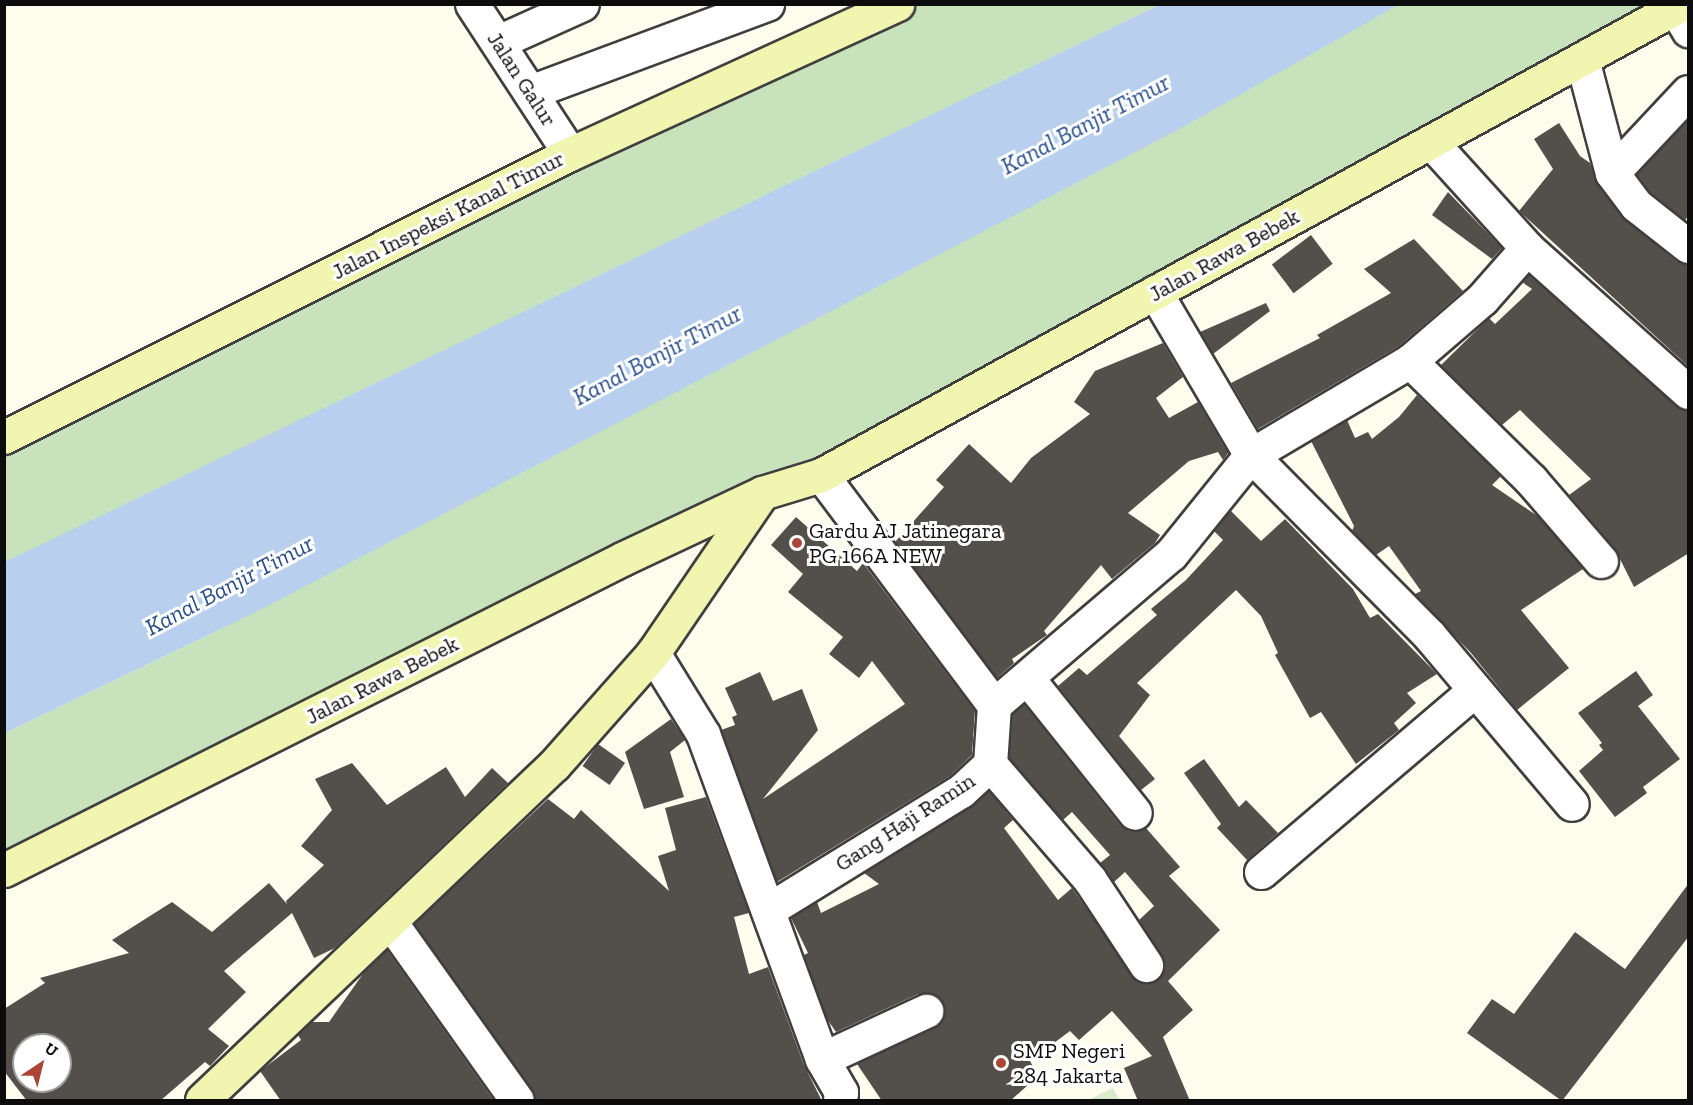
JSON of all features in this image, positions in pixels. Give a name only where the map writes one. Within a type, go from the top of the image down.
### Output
[{"type":"street","name":"Jalan Galur","points":[[472,4],[570,154]]},
{"type":"street","points":[[498,42],[582,4]]},
{"type":"street","points":[[530,92],[767,4]]},
{"type":"street","name":"Jalan Inspeksi Kanal Timur","points":[[4,436],[570,154],[897,4]]},
{"type":"street","name":"Jalan Rawa Bebek","points":[[4,870],[576,582],[762,493],[821,475],[1582,59],[1682,14]]},
{"type":"street","points":[[1582,59],[1612,173],[1636,205],[1689,246]]},
{"type":"street","points":[[1612,173],[1689,92]]},
{"type":"street","points":[[1431,142],[1527,248],[1689,392]]},
{"type":"street","points":[[821,475],[994,705],[1029,679],[1171,554],[1251,455],[1410,361],[1482,299],[1527,248]]},
{"type":"street","points":[[1155,292],[1251,455],[1429,635],[1474,691],[1572,804]]},
{"type":"street","points":[[1410,361],[1539,488],[1600,561]]},
{"type":"street","points":[[202,1101],[554,765],[654,653],[762,493]]},
{"type":"street","points":[[654,653],[703,734],[822,1059],[841,1092],[840,1101]]},
{"type":"street","points":[[1029,679],[1135,813]]},
{"type":"street","points":[[1261,872],[1474,691]]},
{"type":"street","name":"Gang Haji Ramin","points":[[768,910],[961,791],[990,764],[994,705]]},
{"type":"street","points":[[990,764],[1090,880],[1146,965]]},
{"type":"street","points":[[391,922],[517,1101]]},
{"type":"street","points":[[822,1059],[926,1011]]},
{"type":"green space","points":[[897,5],[1159,5],[5,563],[5,437]]},
{"type":"green space","points":[[1394,5],[1682,5],[821,475],[5,869],[5,733],[225,627]]},
{"type":"green space","points":[[1113,1088],[1120,1100],[1088,1100]]},
{"type":"water","name":"Kanal Banjir Timur","points":[[1159,5],[1398,5],[1185,126],[252,614],[5,733],[5,562]]},
{"type":"building","points":[[1689,119],[1689,215],[1685,220],[1650,192],[1636,174]]},
{"type":"building","points":[[1559,123],[1580,156],[1590,163],[1597,184],[1621,216],[1676,261],[1689,264],[1689,367],[1519,211],[1553,169],[1534,139]]},
{"type":"building","points":[[1448,192],[1502,248],[1492,259],[1432,215]]},
{"type":"building","points":[[1311,235],[1333,264],[1294,293],[1272,264]]},
{"type":"building","points":[[1414,239],[1463,291],[1399,346],[1258,429],[1231,383],[1320,338],[1317,335],[1391,293],[1364,269]]},
{"type":"building","points":[[1529,275],[1676,406],[1689,410],[1689,553],[1634,587],[1615,549],[1569,495],[1591,479],[1520,410],[1502,425],[1441,365],[1489,318],[1495,324],[1532,289],[1522,282]]},
{"type":"building","points":[[1266,303],[1270,311],[1213,354],[1200,332]]},
{"type":"building","points":[[1163,343],[1183,377],[1156,398],[1169,418],[1198,402],[1228,453],[1223,460],[1218,452],[1189,461],[1128,513],[1160,535],[1155,543],[1112,579],[1101,565],[1044,631],[1047,635],[1012,659],[1014,663],[997,678],[895,542],[944,487],[936,480],[969,444],[1011,483],[1031,458],[1090,414],[1074,402],[1095,371]]},
{"type":"building","points":[[1417,395],[1501,476],[1492,485],[1539,517],[1583,569],[1521,610],[1569,668],[1517,710],[1471,653],[1415,594],[1421,591],[1389,546],[1376,555],[1352,531],[1354,526],[1311,441],[1347,420],[1355,438],[1368,432],[1372,439],[1399,417]]},
{"type":"building","points":[[1230,510],[1261,541],[1285,519],[1353,589],[1370,618],[1378,614],[1437,674],[1407,693],[1416,703],[1394,723],[1399,730],[1356,764],[1321,712],[1310,718],[1275,655],[1278,653],[1261,616],[1236,590],[1137,683],[1150,695],[1119,736],[1155,779],[1141,790],[1058,686],[1079,668],[1087,675],[1157,615],[1151,609],[1186,580],[1223,540],[1214,531]]},
{"type":"building","points":[[796,517],[857,571],[863,563],[975,711],[972,755],[950,776],[777,882],[721,730],[735,725],[732,717],[737,715],[725,688],[760,672],[773,701],[802,689],[818,730],[763,799],[905,704],[872,661],[859,678],[829,654],[843,637],[788,592],[803,574],[771,545]]},
{"type":"building","points":[[1636,671],[1653,695],[1638,706],[1680,759],[1643,787],[1647,793],[1615,817],[1579,771],[1603,750],[1599,745],[1602,743],[1578,713]]},
{"type":"building","points":[[1024,704],[1120,825],[1129,831],[1146,828],[1180,867],[1169,876],[1220,930],[1168,981],[1193,1010],[1163,1037],[1190,1101],[1138,1101],[1124,1068],[1152,1056],[1112,1011],[1079,1040],[1070,1031],[1030,1061],[1038,1076],[1010,1101],[882,1101],[857,1064],[941,1022],[945,1012],[936,995],[918,994],[836,1032],[827,1019],[804,955],[808,953],[791,918],[817,902],[821,913],[879,884],[864,873],[971,807],[989,791],[1013,820],[1004,828],[1058,900],[1072,888],[1137,981],[1148,984],[1162,974],[1162,955],[1139,920],[1154,906],[1125,872],[1114,882],[1100,863],[1110,855],[1072,812],[1063,820],[1009,758],[1012,714]]},
{"type":"building","points":[[671,719],[685,740],[670,752],[684,797],[644,809],[625,752]]},
{"type":"building","points":[[598,744],[625,763],[610,785],[583,766]]},
{"type":"building","points":[[1204,759],[1239,807],[1246,800],[1278,833],[1247,860],[1217,828],[1221,824],[1184,773]]},
{"type":"building","points":[[352,763],[387,805],[446,767],[465,797],[492,768],[508,783],[335,948],[314,958],[292,913],[224,971],[246,992],[208,1029],[229,1046],[210,1066],[205,1062],[160,1101],[27,1101],[21,1093],[72,1093],[72,1033],[12,1033],[12,1081],[4,1071],[4,1009],[45,983],[40,978],[129,953],[112,940],[172,902],[212,932],[269,883],[287,904],[286,901],[324,865],[301,846],[332,810],[315,779]]},
{"type":"building","points":[[706,797],[749,913],[734,917],[749,974],[768,967],[804,1065],[822,1101],[535,1101],[532,1089],[414,924],[548,799],[574,819],[581,810],[669,891],[658,856],[676,850],[665,808]]},
{"type":"building","points":[[1689,883],[1689,936],[1562,1101],[1467,1033],[1492,999],[1514,1014],[1575,932],[1625,969]]},
{"type":"building","points":[[387,950],[494,1101],[281,1101],[260,1071],[301,1040],[298,1035],[311,1022],[329,1022],[365,971]]},
{"type":"place","name":"Gardu AJ Jatinegara PG 166A NEW","points":[[797,543]]},
{"type":"place","name":"SMP Negeri 284 Jakarta","points":[[1001,1063]]}]
